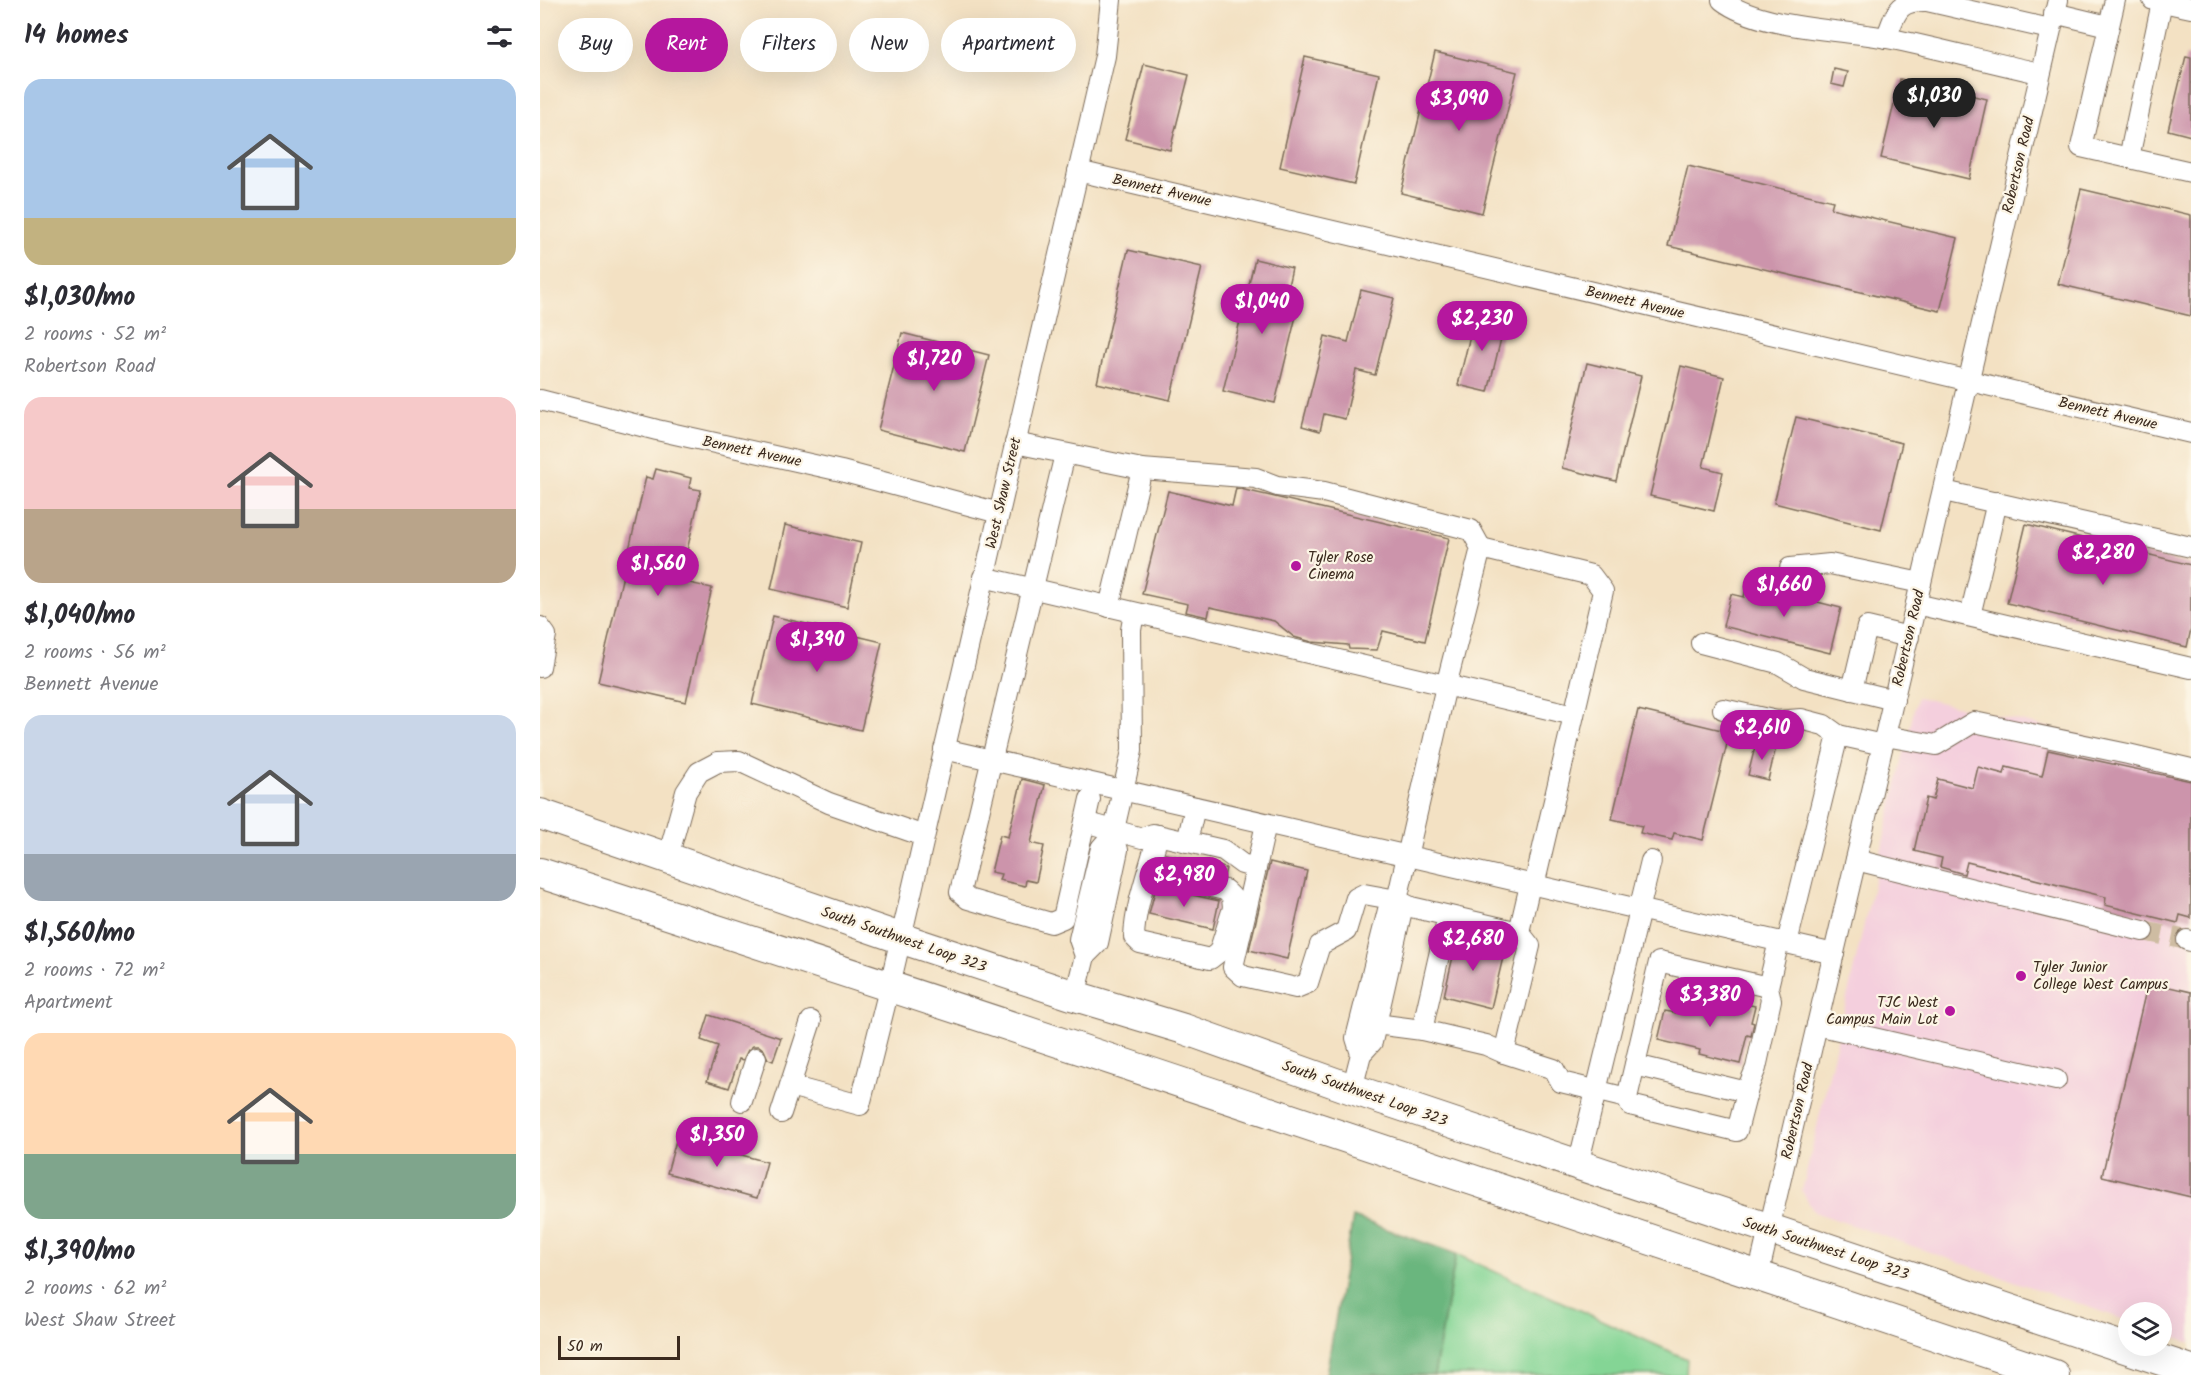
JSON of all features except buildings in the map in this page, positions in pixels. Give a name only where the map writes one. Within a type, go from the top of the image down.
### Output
[{"type":"highway","name":"South Southwest Loop 323","points":[[540,814],[900,938],[1074,996],[1184,1029],[1352,1089],[2191,1370]]},
{"type":"highway","points":[[540,873],[890,985],[2054,1375]]},
{"type":"street","name":"West Shaw Street","points":[[790,1086],[860,1105],[890,985],[1078,171],[1104,56],[1110,0]]},
{"type":"street","points":[[1722,0],[1754,15],[1780,22],[1886,38],[2039,74]]},
{"type":"street","points":[[1886,38],[1898,9],[1903,3],[1919,0],[1952,7],[2054,14],[2108,26]]},
{"type":"street","points":[[2115,0],[2080,147],[2191,172]]},
{"type":"street","points":[[2129,158],[2158,1],[2191,8]]},
{"type":"street","name":"Robertson Road","points":[[1758,1276],[1944,491],[2054,14]]},
{"type":"street","name":"Bennett Avenue","points":[[1078,171],[2191,433]]},
{"type":"street","name":"Bennett Avenue","points":[[540,400],[657,430],[841,471],[999,513]]},
{"type":"street","points":[[1015,443],[1142,469],[1256,478],[1277,486],[1324,492],[1471,530],[1481,548],[1446,686],[1397,900],[1388,910],[1356,1038],[1361,1054]]},
{"type":"street","points":[[1065,454],[960,892],[968,899],[1051,923],[1063,918],[1090,799]]},
{"type":"street","points":[[1109,608],[1142,469]]},
{"type":"street","points":[[1944,491],[2191,547]]},
{"type":"street","points":[[1970,616],[1997,502]]},
{"type":"street","points":[[1481,548],[1591,575],[1603,591],[1575,715],[1519,932]]},
{"type":"street","points":[[1790,568],[1830,564],[1921,583]]},
{"type":"street","points":[[983,577],[1575,715]]},
{"type":"street","points":[[1916,604],[2191,668]]},
{"type":"street","points":[[1074,996],[1085,956],[1098,943],[1118,850],[1114,831],[1133,736],[1131,630],[1134,614]]},
{"type":"street","points":[[540,627],[546,635],[540,667]]},
{"type":"street","points":[[1852,690],[1867,627],[1908,637]]},
{"type":"street","points":[[1701,643],[1778,663],[1804,678],[1894,700]]},
{"type":"street","points":[[1723,709],[1777,721],[1801,719],[1824,725],[1838,735],[1936,745],[1974,722],[2128,754],[2191,770]]},
{"type":"street","points":[[1659,962],[1627,1098],[1630,1105],[1737,1131],[1748,1088],[1756,1068],[1770,994],[1838,735]]},
{"type":"street","points":[[944,749],[1834,954]]},
{"type":"street","points":[[668,857],[686,792],[699,772],[718,762],[740,761],[829,802],[924,836]]},
{"type":"street","points":[[1187,842],[1195,807]]},
{"type":"street","points":[[1085,822],[1142,838],[1154,834],[1223,850],[1242,864],[1256,868]]},
{"type":"street","points":[[1266,824],[1233,967],[1243,976],[1296,988],[1308,983],[1320,945],[1346,931],[1356,898],[1364,894],[1397,900],[1412,907],[1519,932],[1530,946],[1504,1053]]},
{"type":"street","points":[[1148,873],[1225,890],[1232,897],[1233,908],[1219,952],[1210,959],[1140,943],[1134,937],[1134,925],[1148,873],[1158,836]]},
{"type":"street","points":[[1856,860],[2143,931]]},
{"type":"street","points":[[1578,1165],[1650,861]]},
{"type":"street","points":[[1352,1089],[1361,1054],[1372,1042],[1402,910],[1397,900]]},
{"type":"street","points":[[1422,1030],[1449,916]]},
{"type":"street","points":[[1629,955],[1770,994]]},
{"type":"street","points":[[782,1113],[811,1021]]},
{"type":"street","points":[[1376,1024],[1422,1030],[1486,1045],[1554,1069],[1562,1082],[1627,1098]]},
{"type":"street","points":[[1817,1025],[2056,1080]]},
{"type":"street","points":[[742,1101],[756,1058]]},
{"type":"street","points":[[1635,1065],[1748,1088]]},
{"type":"shaded area","name":"Tyler Junior College West Campus","points":[[1917,697],[2191,761],[2191,1343],[2172,1336],[2172,1302],[2118,1302],[2118,1318],[1814,1212],[1802,1191]]},
{"type":"green space","points":[[1353,1217],[1456,1254],[1434,1375],[1326,1375]]},
{"type":"green space","points":[[1456,1254],[1687,1359],[1686,1375],[1434,1375]]},
{"type":"tunnel","points":[[2143,931],[2187,940]]},
{"type":"place","name":"Tyler Rose Cinema","points":[[1296,566]]},
{"type":"place","name":"Tyler Junior College West Campus","points":[[2021,976]]},
{"type":"place","name":"TJC West Campus Main Lot","points":[[1950,1011]]}]
